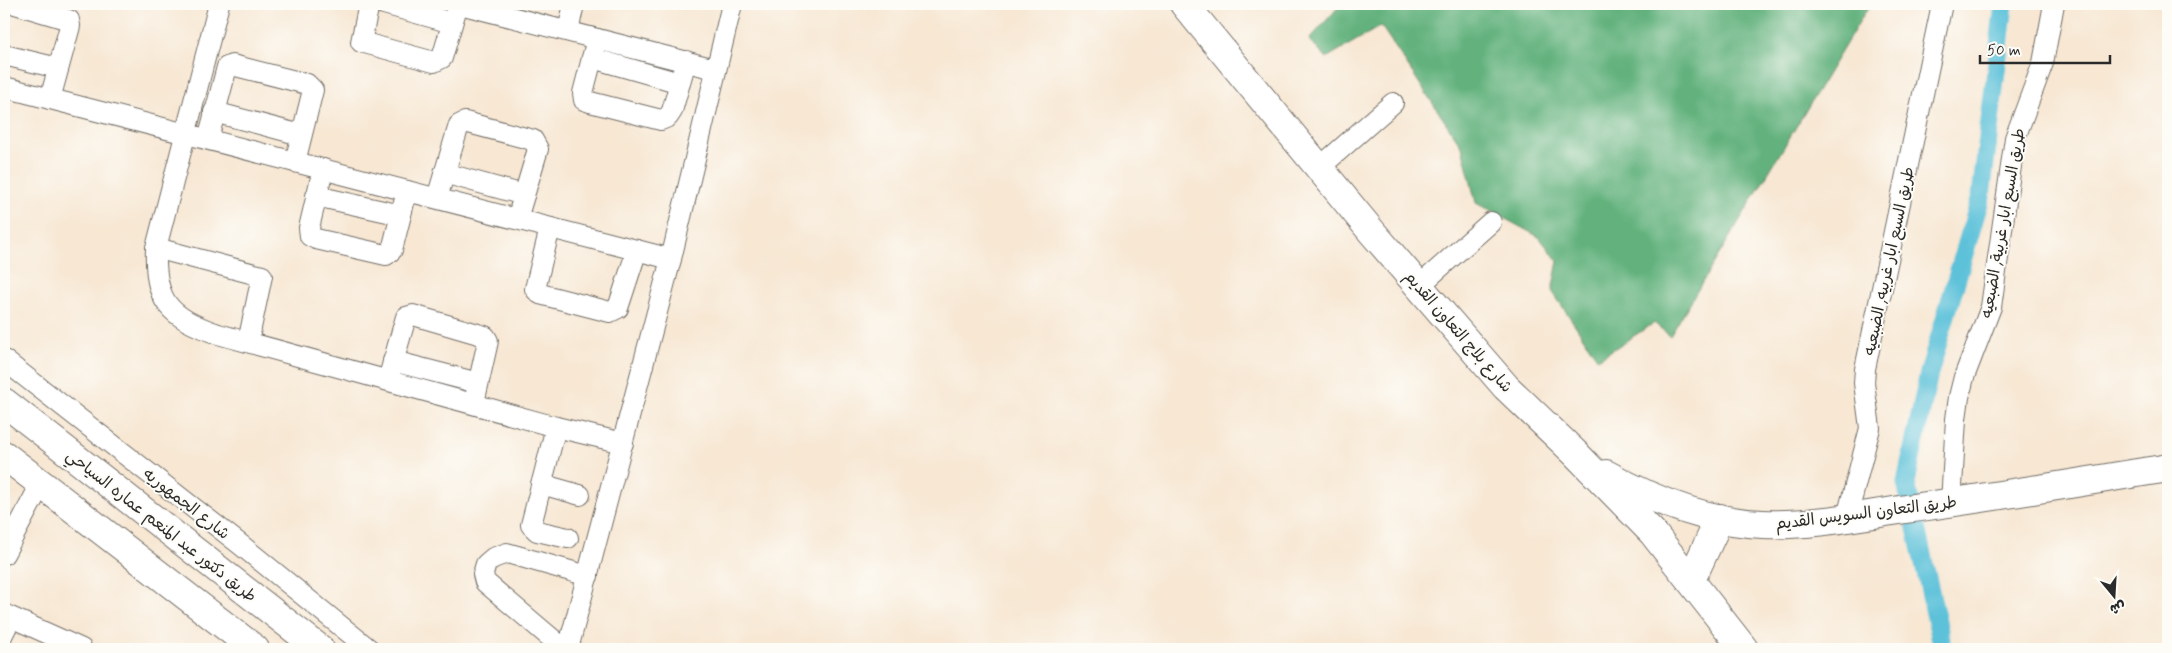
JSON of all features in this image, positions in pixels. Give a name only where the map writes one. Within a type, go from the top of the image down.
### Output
[{"type":"street","points":[[15,4],[70,20],[50,99]]},
{"type":"street","points":[[219,4],[184,133],[156,248],[155,274],[164,300],[177,316],[193,326],[248,342],[391,371],[478,383]]},
{"type":"street","points":[[369,4],[361,42],[434,62],[442,58],[459,4],[485,7],[597,39],[715,69]]},
{"type":"street","points":[[384,4],[452,23]]},
{"type":"street","points":[[568,649],[671,259],[732,4]]},
{"type":"street","name":"شارع بلاج التعاون القديم","points":[[1184,4],[1319,168],[1506,387],[1576,454],[1653,533],[1744,649]]},
{"type":"street","name":"طريق السبع ابار غربيه, الضبعيه","points":[[1855,516],[1870,428],[1864,383],[1865,369],[1942,4]]},
{"type":"street","name":"طريق السبع ابار غربية, الضبعيه","points":[[1950,503],[1959,397],[1964,377],[1991,307],[2015,138],[2043,63],[2054,4]]},
{"type":"street","points":[[568,31],[569,5]]},
{"type":"street","points":[[597,39],[583,93],[584,100],[590,102],[661,120],[668,117],[672,111],[686,62]]},
{"type":"street","points":[[4,55],[58,68]]},
{"type":"street","points":[[592,58],[680,83]]},
{"type":"street","points":[[208,139],[224,72],[227,67],[232,65],[307,84],[313,90],[295,162]]},
{"type":"street","points":[[4,87],[671,259]]},
{"type":"street","points":[[1319,168],[1393,103]]},
{"type":"street","points":[[214,112],[301,135]]},
{"type":"street","points":[[437,198],[462,122],[533,140],[538,149],[517,219]]},
{"type":"street","points":[[323,169],[308,228],[310,236],[316,239],[379,255],[386,255],[392,250],[408,191]]},
{"type":"street","points":[[444,173],[524,195]]},
{"type":"street","points":[[316,196],[401,214]]},
{"type":"street","points":[[1419,286],[1491,222]]},
{"type":"street","points":[[550,228],[535,289],[540,294],[610,312],[618,308],[637,250]]},
{"type":"street","points":[[156,248],[262,276],[248,342]]},
{"type":"street","points":[[391,371],[406,317],[413,315],[486,336],[488,341],[474,403]]},
{"type":"street","name":"شارع الجمهوريه","points":[[4,360],[240,544],[369,649]]},
{"type":"street","points":[[391,371],[474,403],[556,427],[623,443]]},
{"type":"street","name":"طريق دكتور عبد المنعم عماره السياحي","points":[[4,402],[320,649]]},
{"type":"street","points":[[556,427],[531,525],[532,529],[568,538]]},
{"type":"street","name":"طريق التعاون السويس القديم","points":[[1576,454],[1633,489],[1664,503],[1720,518],[1762,524],[1799,523],[1950,503],[2168,468]]},
{"type":"street","points":[[4,455],[254,649]]},
{"type":"street","points":[[4,554],[41,484]]},
{"type":"street","points":[[541,484],[580,495]]},
{"type":"street","points":[[1691,580],[1720,518]]},
{"type":"street","points":[[564,649],[485,582],[483,574],[486,564],[493,558],[507,553],[588,576]]},
{"type":"street","points":[[10,616],[82,649]]},
{"type":"lane","points":[[4,643],[10,616]]},
{"type":"green space","points":[[1341,4],[1870,4],[1670,336],[1654,323],[1598,359],[1552,291],[1558,261],[1539,237],[1476,203],[1462,147],[1381,26],[1326,58],[1309,40]]},
{"type":"waterway","points":[[1943,649],[1906,483],[1929,373],[1981,196],[2004,4]]}]
